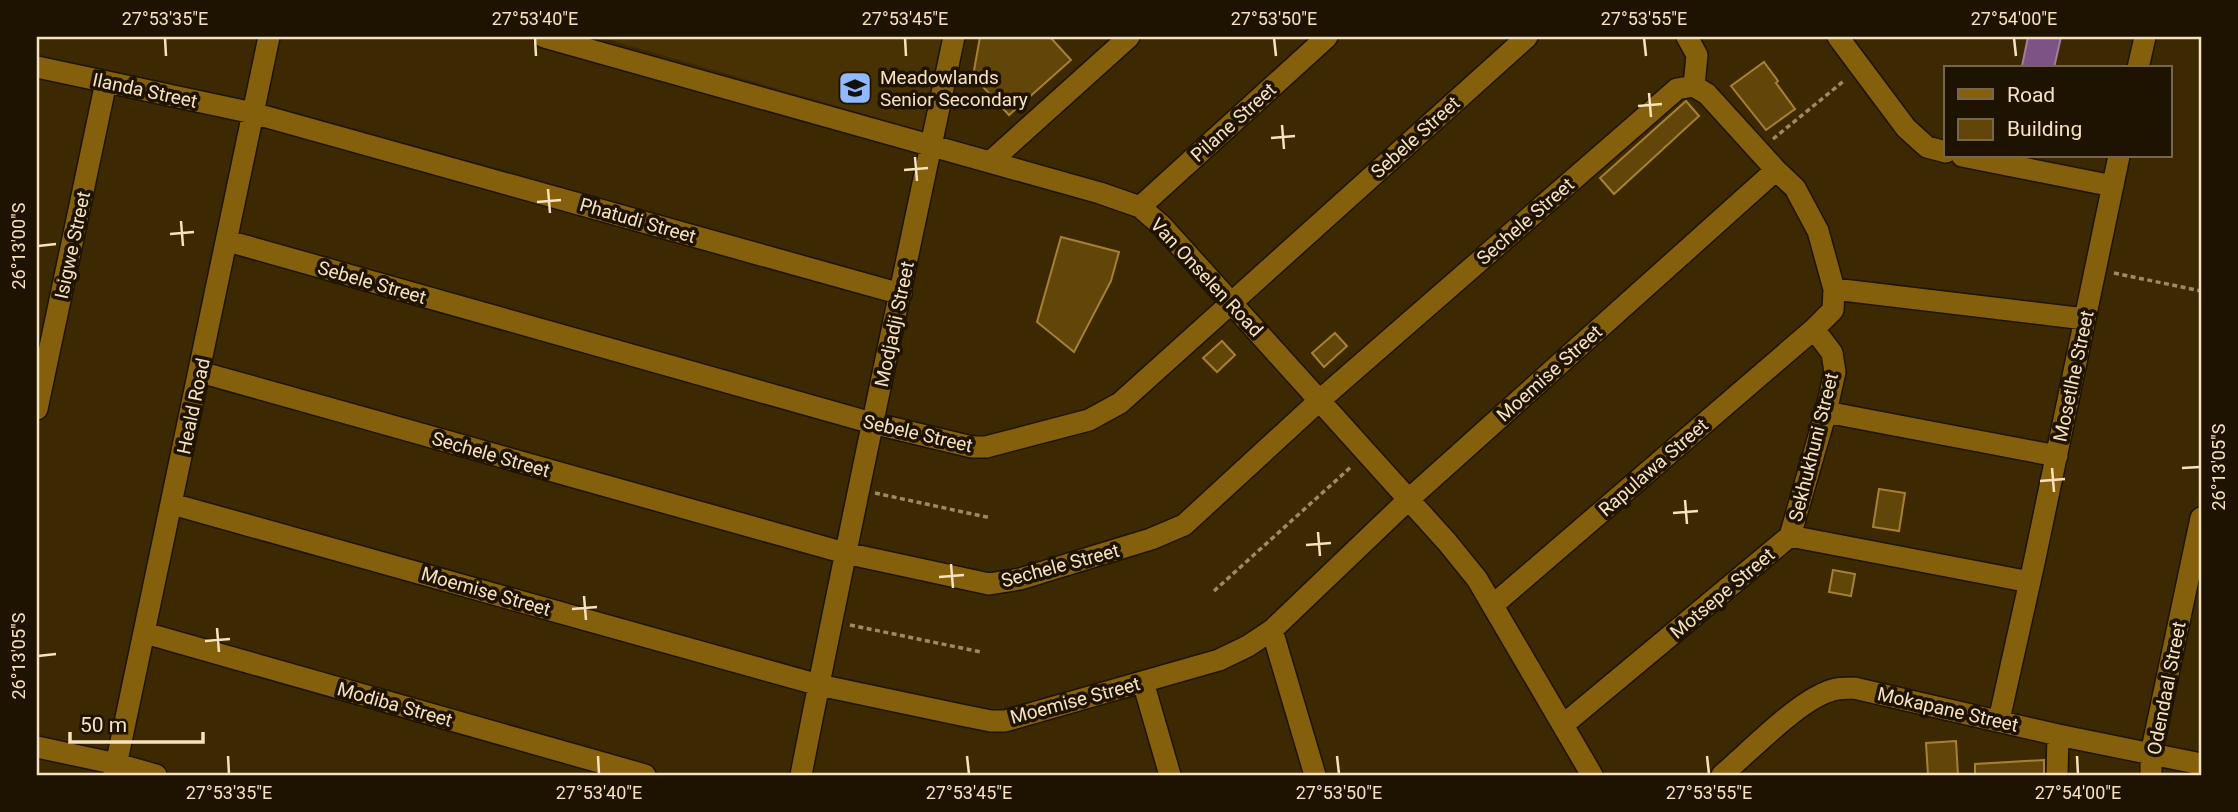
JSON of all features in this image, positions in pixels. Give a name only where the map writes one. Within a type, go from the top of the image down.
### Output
[{"type":"street","name":"Heald Road","points":[[116,770],[269,37]]},
{"type":"street","name":"Van Onselen Road","points":[[544,37],[601,44],[931,146],[1127,201],[1140,207],[1162,226],[1469,569],[1493,605],[1592,775]]},
{"type":"street","name":"Modjadji Street","points":[[801,775],[954,37]]},
{"type":"street","points":[[990,162],[1129,37]]},
{"type":"street","name":"Pilane Street","points":[[1140,207],[1326,37]]},
{"type":"street","name":"Sebele Street","points":[[228,241],[872,423],[972,447],[1010,442],[1089,420],[1120,403],[1527,37]]},
{"type":"street","points":[[1687,37],[1697,55],[1695,86],[1707,93],[1795,188],[1818,230],[1834,289],[1833,310],[1814,329]]},
{"type":"street","points":[[1838,37],[1918,141],[1927,147],[1944,151]]},
{"type":"street","points":[[2138,66],[2145,37]]},
{"type":"street","name":"Ilanda Street","points":[[37,67],[253,113]]},
{"type":"street","name":"Isigwe Street","points":[[38,399],[106,82]]},
{"type":"street","name":"Sechele Street","points":[[200,372],[845,553],[989,584],[1020,579],[1152,539],[1184,525],[1320,400],[1677,89],[1695,86]]},
{"type":"street","name":"Phatudi Street","points":[[253,113],[901,294]]},
{"type":"street","points":[[1972,158],[2113,186]]},
{"type":"street","name":"Mosetlhe Street","points":[[1999,720],[2119,158]]},
{"type":"street","name":"Moemise Street","points":[[172,503],[819,685],[991,721],[1026,716],[1226,657],[1272,630],[1408,500],[1776,170]]},
{"type":"street","points":[[1834,289],[2085,319]]},
{"type":"street","name":"Sekhukhuni Street","points":[[1790,536],[1835,372],[1832,353],[1814,329]]},
{"type":"street","name":"Rapulawa Street","points":[[1493,605],[1814,329]]},
{"type":"street","points":[[1825,412],[2057,456]]},
{"type":"street","name":"Odendaal Street","points":[[2151,765],[2201,518]]},
{"type":"street","name":"Motsepe Street","points":[[1563,725],[1790,536],[2030,582]]},
{"type":"street","points":[[1272,630],[1315,775]]},
{"type":"street","name":"Modiba Street","points":[[145,634],[645,775]]},
{"type":"street","points":[[1143,682],[1170,775]]},
{"type":"street","name":"Mokapane Street","points":[[1722,775],[1815,697],[1830,690],[1854,688],[2058,735],[2151,765],[2201,764]]},
{"type":"street","points":[[2057,775],[2058,735]]},
{"type":"street","points":[[37,747],[116,770],[156,775]]},
{"type":"path","points":[[1759,151],[1861,67]]},
{"type":"path","points":[[2096,269],[2201,291]]},
{"type":"path","points":[[1214,591],[1367,452]]},
{"type":"path","points":[[860,490],[991,518]]},
{"type":"path","points":[[831,621],[981,652]]},
{"type":"shaded area","name":"Meadowlands Senior Secondary","points":[[600,37],[948,37],[926,132]]},
{"type":"shaded area","points":[[2028,37],[2061,37],[2054,66],[2022,66]]},
{"type":"building","points":[[980,37],[1050,37],[1071,60],[1009,115],[973,76]]},
{"type":"building","points":[[1764,62],[1795,109],[1766,130],[1731,86]]},
{"type":"building","points":[[1686,101],[1699,116],[1614,194],[1600,178]]},
{"type":"building","points":[[1061,237],[1119,252],[1111,281],[1074,352],[1037,322]]},
{"type":"building","points":[[1335,333],[1347,346],[1324,367],[1312,353]]},
{"type":"building","points":[[1222,341],[1235,355],[1217,372],[1203,358]]},
{"type":"building","points":[[1879,489],[1905,493],[1899,531],[1873,527]]},
{"type":"building","points":[[1833,570],[1855,574],[1851,596],[1829,592]]},
{"type":"building","points":[[1956,741],[1958,775],[1928,775],[1926,743]]},
{"type":"building","points":[[2044,760],[2044,775],[1975,775],[1975,764]]},
{"type":"place","name":"Meadowlands Senior Secondary","points":[[855,88]]}]
